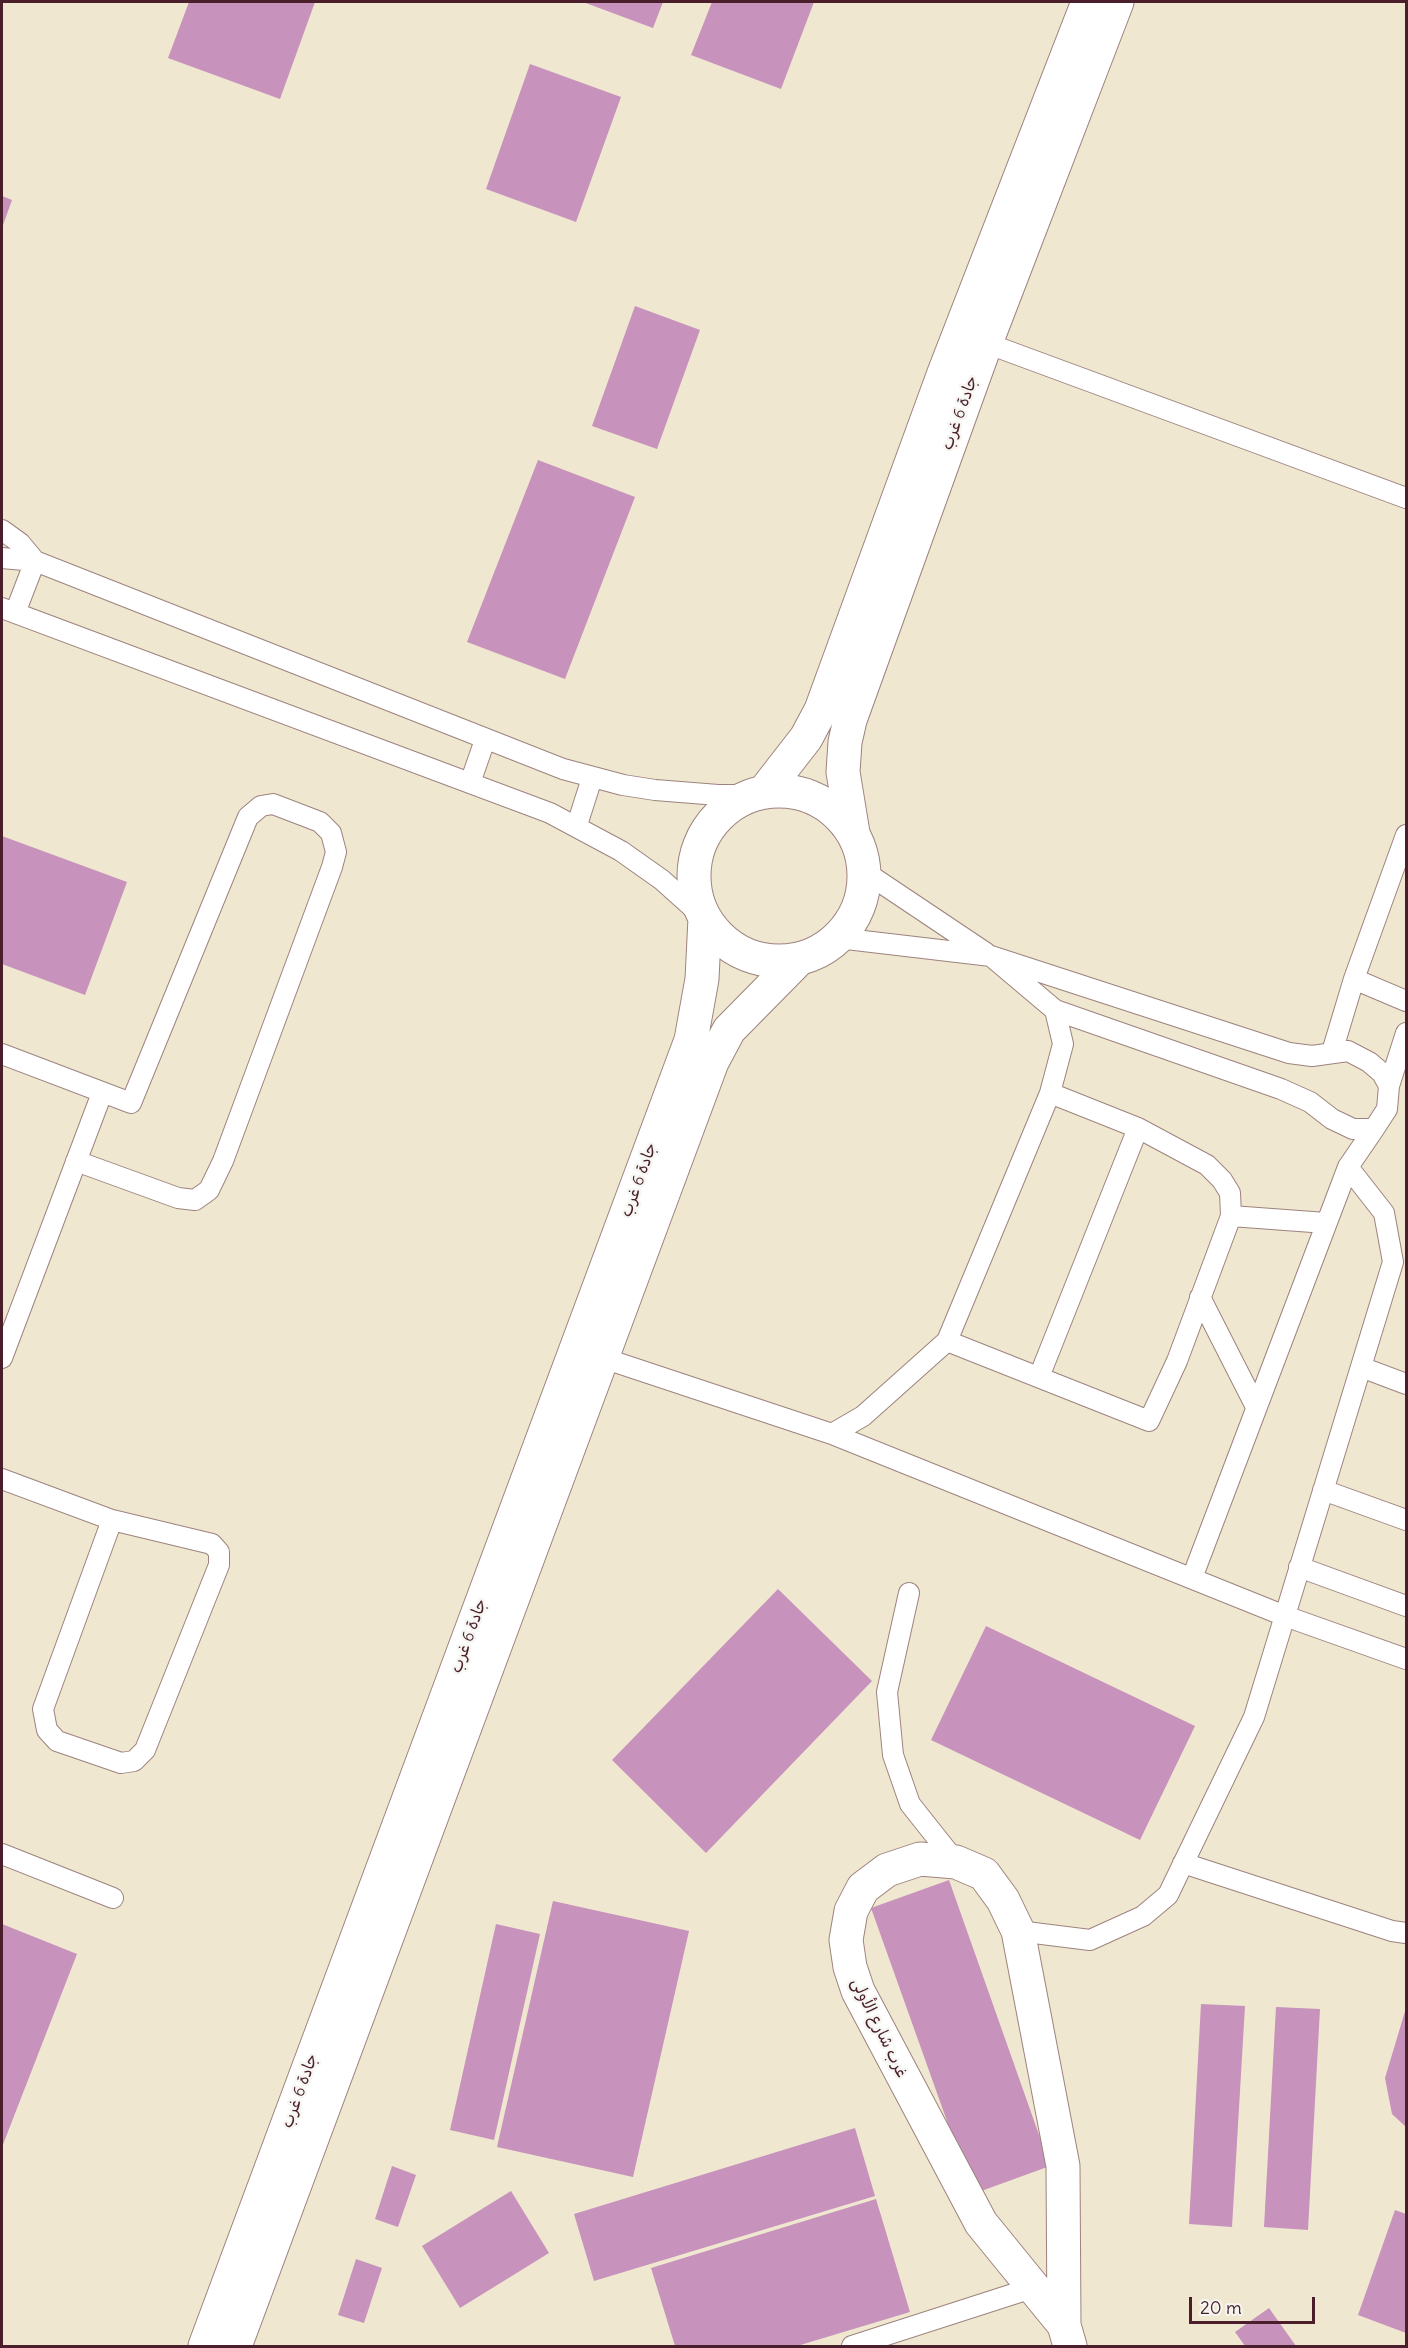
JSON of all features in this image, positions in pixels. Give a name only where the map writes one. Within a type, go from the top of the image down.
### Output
[{"type":"main road","name":"جادة 6 غرب","points":[[757,793],[806,738],[821,710],[944,373],[1088,2]]},
{"type":"main road","name":"جادة 6 غرب","points":[[853,833],[843,772],[845,742],[850,720],[986,343],[1117,2]]},
{"type":"main road","points":[[790,791],[815,798],[836,813],[853,833],[861,852],[864,872],[862,896],[853,918],[838,938],[820,951],[799,959],[777,962],[755,958],[735,950],[718,936],[703,916],[694,875],[700,847],[715,821],[757,793],[790,791]]},
{"type":"main road","name":"جادة 6 غرب","points":[[205,2346],[691,1040],[702,979],[703,916]]},
{"type":"main road","name":"جادة 6 غرب","points":[[235,2346],[712,1062],[729,1030],[799,959]]},
{"type":"main road","name":"غرب شارع الأولى","points":[[920,1859],[956,1863],[984,1874],[1003,1900],[1018,1931],[1063,2166],[1067,2336],[981,2223],[858,1991],[850,1967],[846,1940],[851,1911],[863,1888],[887,1870],[920,1859]]},
{"type":"lane","points":[[986,343],[1407,498]]},
{"type":"lane","points":[[2,530],[20,543],[35,561]]},
{"type":"lane","points":[[2,558],[35,561],[485,740],[592,778],[655,790],[718,795],[757,793]]},
{"type":"lane","points":[[35,561],[8,611],[577,825],[642,866],[703,916]]},
{"type":"lane","points":[[470,783],[485,740]]},
{"type":"lane","points":[[577,825],[592,778]]},
{"type":"lane","points":[[2,1054],[131,1103],[248,817],[261,806],[273,804],[320,822],[332,833],[336,852],[332,867],[223,1161],[209,1190],[195,1200],[178,1198],[76,1161]]},
{"type":"lane","points":[[1332,1053],[1354,979],[1407,835]]},
{"type":"lane","points":[[864,872],[991,956],[1055,1010],[1281,1089],[1310,1102],[1332,1119],[1353,1129],[1374,1129]]},
{"type":"lane","points":[[838,938],[991,956],[1288,1053],[1312,1056],[1348,1051],[1369,1062],[1382,1073],[1389,1086]]},
{"type":"lane","points":[[1354,979],[1407,1001]]},
{"type":"lane","points":[[832,1434],[863,1416],[947,1341],[1050,1093],[1063,1044],[1055,1010]]},
{"type":"lane","points":[[1192,1578],[1348,1167],[1387,1109],[1389,1086],[1407,1033]]},
{"type":"lane","points":[[2,1358],[102,1093]]},
{"type":"lane","points":[[947,1341],[1149,1421],[1177,1361],[1231,1216],[1230,1193],[1222,1180],[1207,1165],[1138,1128],[1050,1093]]},
{"type":"lane","points":[[1039,1377],[1138,1128]]},
{"type":"lane","points":[[1018,1931],[1090,1940],[1143,1916],[1168,1895],[1254,1717],[1393,1262],[1383,1213],[1348,1167]]},
{"type":"lane","points":[[1231,1216],[1326,1223]]},
{"type":"lane","points":[[1200,1297],[1256,1407]]},
{"type":"lane","points":[[603,1358],[832,1434],[1284,1616],[1407,1659]]},
{"type":"lane","points":[[1361,1367],[1407,1384]]},
{"type":"lane","points":[[2,1479],[112,1520],[212,1544],[219,1552],[219,1565],[145,1750],[134,1761],[121,1763],[57,1741],[48,1730],[43,1708],[112,1520]]},
{"type":"lane","points":[[1323,1490],[1407,1520]]},
{"type":"lane","points":[[1299,1567],[1407,1606]]},
{"type":"lane","points":[[909,1593],[888,1692],[893,1755],[910,1804],[956,1863]]},
{"type":"lane","points":[[2,1854],[113,1898]]},
{"type":"lane","points":[[1184,1863],[1392,1931],[1407,1933]]},
{"type":"lane","points":[[852,2346],[1032,2288]]},
{"type":"building","points":[[189,2],[315,2],[280,99],[168,58]]},
{"type":"building","points":[[583,2],[663,2],[653,28]]},
{"type":"building","points":[[712,2],[814,2],[781,89],[691,55]]},
{"type":"building","points":[[530,64],[621,97],[576,222],[486,189]]},
{"type":"building","points":[[2,196],[12,200],[2,228]]},
{"type":"building","points":[[635,306],[700,330],[657,449],[592,426]]},
{"type":"building","points":[[538,460],[635,497],[565,679],[467,642]]},
{"type":"building","points":[[2,836],[127,882],[85,995],[2,964]]},
{"type":"building","points":[[778,1589],[872,1681],[706,1853],[612,1760]]},
{"type":"building","points":[[986,1626],[1195,1726],[1140,1840],[931,1740]]},
{"type":"building","points":[[949,1880],[1050,2166],[973,2194],[871,1908]]},
{"type":"building","points":[[553,1901],[689,1931],[633,2177],[497,2147]]},
{"type":"building","points":[[2,1924],[77,1954],[2,2147]]},
{"type":"building","points":[[496,1924],[540,1934],[494,2140],[450,2130]]},
{"type":"building","points":[[1201,2004],[1245,2006],[1232,2227],[1189,2224]]},
{"type":"building","points":[[1276,2007],[1320,2009],[1308,2230],[1264,2227]]},
{"type":"building","points":[[1406,2008],[1406,2127],[1392,2114],[1385,2078]]},
{"type":"building","points":[[855,2128],[875,2196],[594,2281],[574,2214]]},
{"type":"building","points":[[392,2166],[416,2175],[398,2227],[375,2219]]},
{"type":"building","points":[[511,2191],[549,2253],[460,2308],[422,2246]]},
{"type":"building","points":[[876,2199],[910,2312],[797,2346],[675,2346],[651,2268]]},
{"type":"building","points":[[1395,2210],[1406,2214],[1406,2333],[1358,2315]]},
{"type":"building","points":[[356,2259],[382,2268],[364,2323],[338,2315]]},
{"type":"building","points":[[1269,2308],[1296,2346],[1245,2346],[1235,2332]]}]
